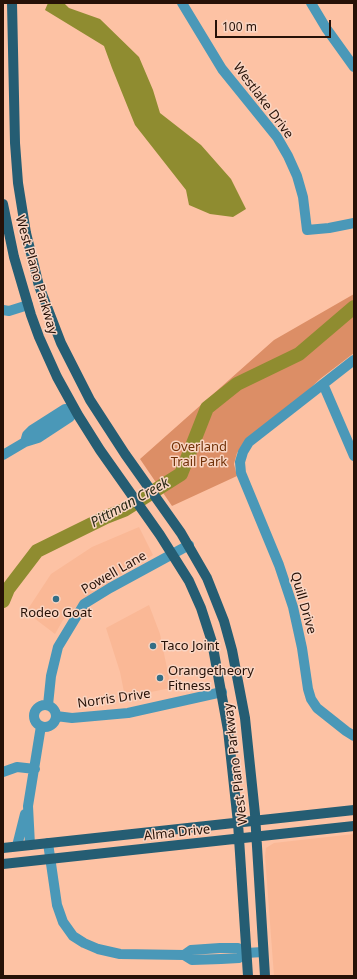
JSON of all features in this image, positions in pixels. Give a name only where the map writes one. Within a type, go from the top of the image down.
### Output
[{"type":"main road","name":"West Plano Parkway","points":[[12,3],[8,43],[16,161],[22,211],[30,253],[39,286],[61,343],[75,372],[110,431],[189,545],[207,578],[224,621],[240,689],[245,718],[256,821],[265,976]]},
{"type":"main road","name":"West Plano Parkway","points":[[3,204],[14,257],[28,305],[39,337],[57,377],[74,409],[100,450],[146,514],[189,581],[201,608],[212,642],[228,730],[240,839],[248,976]]},
{"type":"main road","points":[[4,214],[22,211]]},
{"type":"main road","points":[[14,257],[30,253]]},
{"type":"main road","points":[[222,692],[240,689]]},
{"type":"main road","name":"Alma Drive","points":[[3,848],[354,810]]},
{"type":"main road","name":"Alma Drive","points":[[8,864],[354,826]]},
{"type":"main road","points":[[8,864],[26,852],[30,845]]},
{"type":"street","name":"Westlake Drive","points":[[182,3],[222,69],[276,137],[288,156],[297,176],[301,190],[307,230],[329,228],[354,223]]},
{"type":"street","points":[[312,3],[326,28],[354,67]]},
{"type":"street","points":[[3,310],[28,305]]},
{"type":"street","points":[[354,360],[323,384],[354,456]]},
{"type":"street","name":"Quill Drive","points":[[323,384],[248,442],[240,462],[241,473],[279,565],[293,607],[311,699],[317,708],[350,734]]},
{"type":"street","points":[[3,455],[25,442],[38,438],[70,417],[74,409]]},
{"type":"street","name":"Powell Lane","points":[[48,705],[51,676],[58,647],[84,604],[110,588],[189,545]]},
{"type":"street","name":"Norris Drive","points":[[56,716],[72,718],[128,713],[222,692]]},
{"type":"street","points":[[48,705],[53,709],[56,716],[51,725],[45,727],[36,722],[34,715],[35,711],[40,706],[48,705]]},
{"type":"street","points":[[17,846],[23,818],[28,806],[41,726]]},
{"type":"street","points":[[3,772],[17,767],[35,769]]},
{"type":"street","points":[[28,806],[30,845]]},
{"type":"street","points":[[48,843],[57,905],[64,922],[73,936],[84,943],[98,949],[120,954],[184,955],[192,960],[239,958],[246,953],[263,952]]},
{"type":"shaded area","points":[[48,3],[64,3],[69,8],[100,19],[139,57],[153,90],[160,113],[201,145],[231,179],[246,209],[233,217],[210,214],[189,205],[186,190],[135,125],[104,46],[45,10]]},
{"type":"shaded area","points":[[139,527],[153,555],[87,596],[63,620],[55,634],[26,612],[51,574],[92,547]]},
{"type":"shaded area","points":[[149,605],[160,634],[171,688],[125,697],[120,672],[106,628]]},
{"type":"shaded area","points":[[354,834],[354,976],[274,976],[265,856],[266,848],[274,843]]},
{"type":"green space","name":"Overland Trail Park","points":[[354,294],[354,353],[320,379],[279,418],[243,444],[237,453],[234,464],[237,476],[172,506],[140,459],[274,340]]},
{"type":"waterway","name":"Pittman Creek","points":[[3,601],[8,589],[37,551],[106,517],[124,510],[181,474],[207,408],[237,384],[299,354],[354,307]]},
{"type":"place","name":"Rodeo Goat","points":[[56,599]]},
{"type":"place","name":"Taco Joint","points":[[153,646]]},
{"type":"place","name":"Orangetheory Fitness","points":[[160,678]]}]
